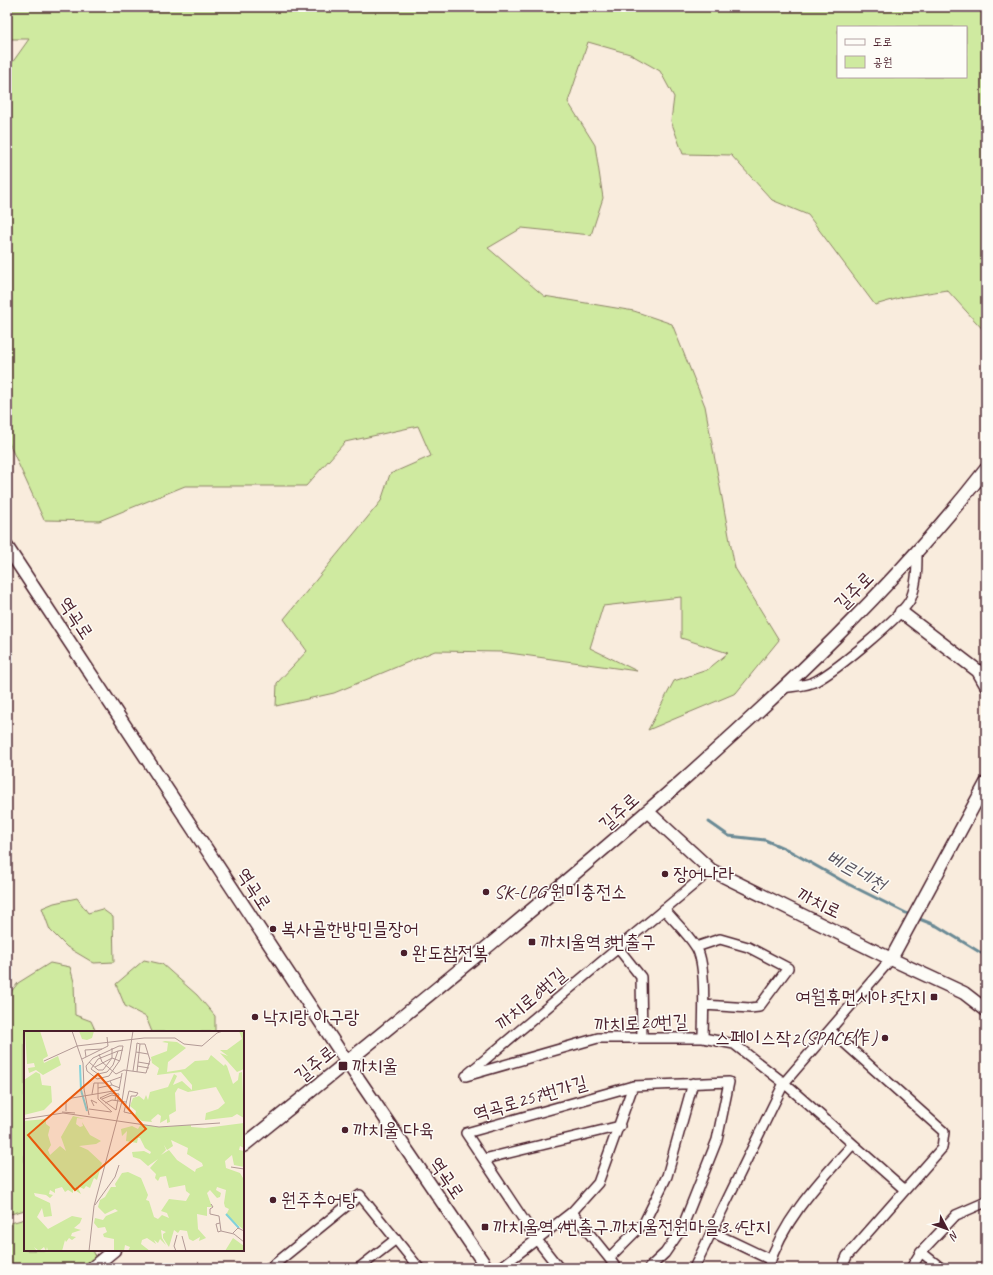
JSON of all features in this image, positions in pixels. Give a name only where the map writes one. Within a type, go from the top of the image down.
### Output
[{"type":"street","name":"길주로","points":[[244,1145],[599,853],[784,688],[917,553],[986,470]]},
{"type":"street","name":"역곡로","points":[[7,547],[346,1062],[488,1268]]},
{"type":"street","points":[[784,688],[816,681],[852,655],[901,612],[911,599],[916,579],[917,553]]},
{"type":"street","points":[[901,612],[978,671],[986,685]]},
{"type":"street","points":[[694,1268],[784,1083],[891,959],[986,783]]},
{"type":"street","name":"까치로","points":[[647,811],[711,870],[891,959],[964,993],[986,1010]]},
{"type":"street","name":"까치로6번길","points":[[466,1076],[711,870]]},
{"type":"street","points":[[664,909],[696,948],[701,964],[704,1006],[703,1038]]},
{"type":"street","points":[[696,948],[720,939],[748,947],[788,968],[758,1007],[704,1006]]},
{"type":"street","points":[[618,948],[641,977],[642,1038]]},
{"type":"street","points":[[830,1030],[944,1132],[942,1148],[847,1256],[842,1268]]},
{"type":"street","name":"까치로20번길","points":[[466,1076],[598,1038],[703,1038],[734,1044],[784,1083],[905,1190]]},
{"type":"street","name":"역곡로257번가길","points":[[559,1268],[537,1240],[466,1133],[634,1086],[729,1082],[717,1140],[682,1228],[665,1253],[649,1268]]},
{"type":"street","points":[[609,1258],[644,1223],[667,1176],[693,1083]]},
{"type":"street","points":[[500,1268],[572,1212],[598,1183],[634,1086]]},
{"type":"street","points":[[484,1159],[620,1126]]},
{"type":"street","points":[[712,1232],[770,1264],[804,1201],[853,1144]]},
{"type":"street","points":[[270,1268],[360,1195],[419,1268]]},
{"type":"street","points":[[911,1268],[921,1252],[956,1215],[986,1202]]},
{"type":"street","points":[[572,1212],[616,1268]]},
{"type":"street","points":[[359,1268],[396,1239]]},
{"type":"street","points":[[92,1268],[113,1251]]},
{"type":"street","points":[[921,1252],[941,1268]]},
{"type":"green space","points":[[7,7],[986,7],[986,333],[947,290],[903,297],[875,305],[808,215],[772,200],[731,155],[683,154],[671,121],[674,97],[660,71],[630,54],[588,42],[568,102],[595,145],[603,198],[591,235],[522,228],[488,248],[544,296],[634,311],[672,324],[705,406],[735,568],[779,640],[736,693],[648,730],[674,681],[707,670],[728,653],[681,638],[681,597],[603,606],[590,648],[637,671],[502,652],[435,651],[334,693],[276,706],[277,683],[307,651],[284,619],[381,501],[390,474],[431,456],[418,426],[345,442],[306,486],[185,486],[99,521],[44,520],[7,439],[7,70],[29,39],[7,39]]},
{"type":"green space","points":[[77,898],[88,913],[102,909],[113,917],[114,962],[94,963],[67,947],[50,930],[42,908],[54,903]]},
{"type":"green space","points":[[144,960],[162,964],[197,995],[215,1016],[215,1031],[152,1031],[146,1017],[125,1006],[116,984]]},
{"type":"green space","points":[[50,963],[70,967],[74,982],[75,1015],[91,1021],[96,1031],[24,1031],[24,1210],[7,1215],[7,997],[18,983]]},
{"type":"green space","points":[[24,1219],[24,1251],[93,1251],[98,1263],[92,1268],[7,1268],[7,1224]]},
{"type":"waterway","name":"베르네천","points":[[709,822],[729,836],[765,840],[788,850],[848,884],[910,915]]},
{"type":"waterway","name":"베르네천","points":[[917,918],[937,926],[986,956]]},
{"type":"place","name":"장어나라","points":[[665,874]]},
{"type":"place","name":"SK-LPG 원미충전소","points":[[486,892]]},
{"type":"place","name":"복사골한방민믈장어","points":[[273,929]]},
{"type":"place","name":"까치울역3번출구","points":[[532,942]]},
{"type":"place","name":"완도참전복","points":[[404,953]]},
{"type":"place","name":"여월휴먼시아3단지","points":[[934,997]]},
{"type":"place","name":"낙지랑 아구랑","points":[[255,1017]]},
{"type":"place","name":"스페이스작2(SPACE作)","points":[[885,1038]]},
{"type":"place","name":"까치울","points":[[343,1066]]},
{"type":"place","name":"까치울 다육","points":[[345,1130]]},
{"type":"place","name":"원주추어탕","points":[[273,1200]]},
{"type":"place","name":"까치울역4번출구.까치울전원마을3.4단지","points":[[485,1227]]}]
